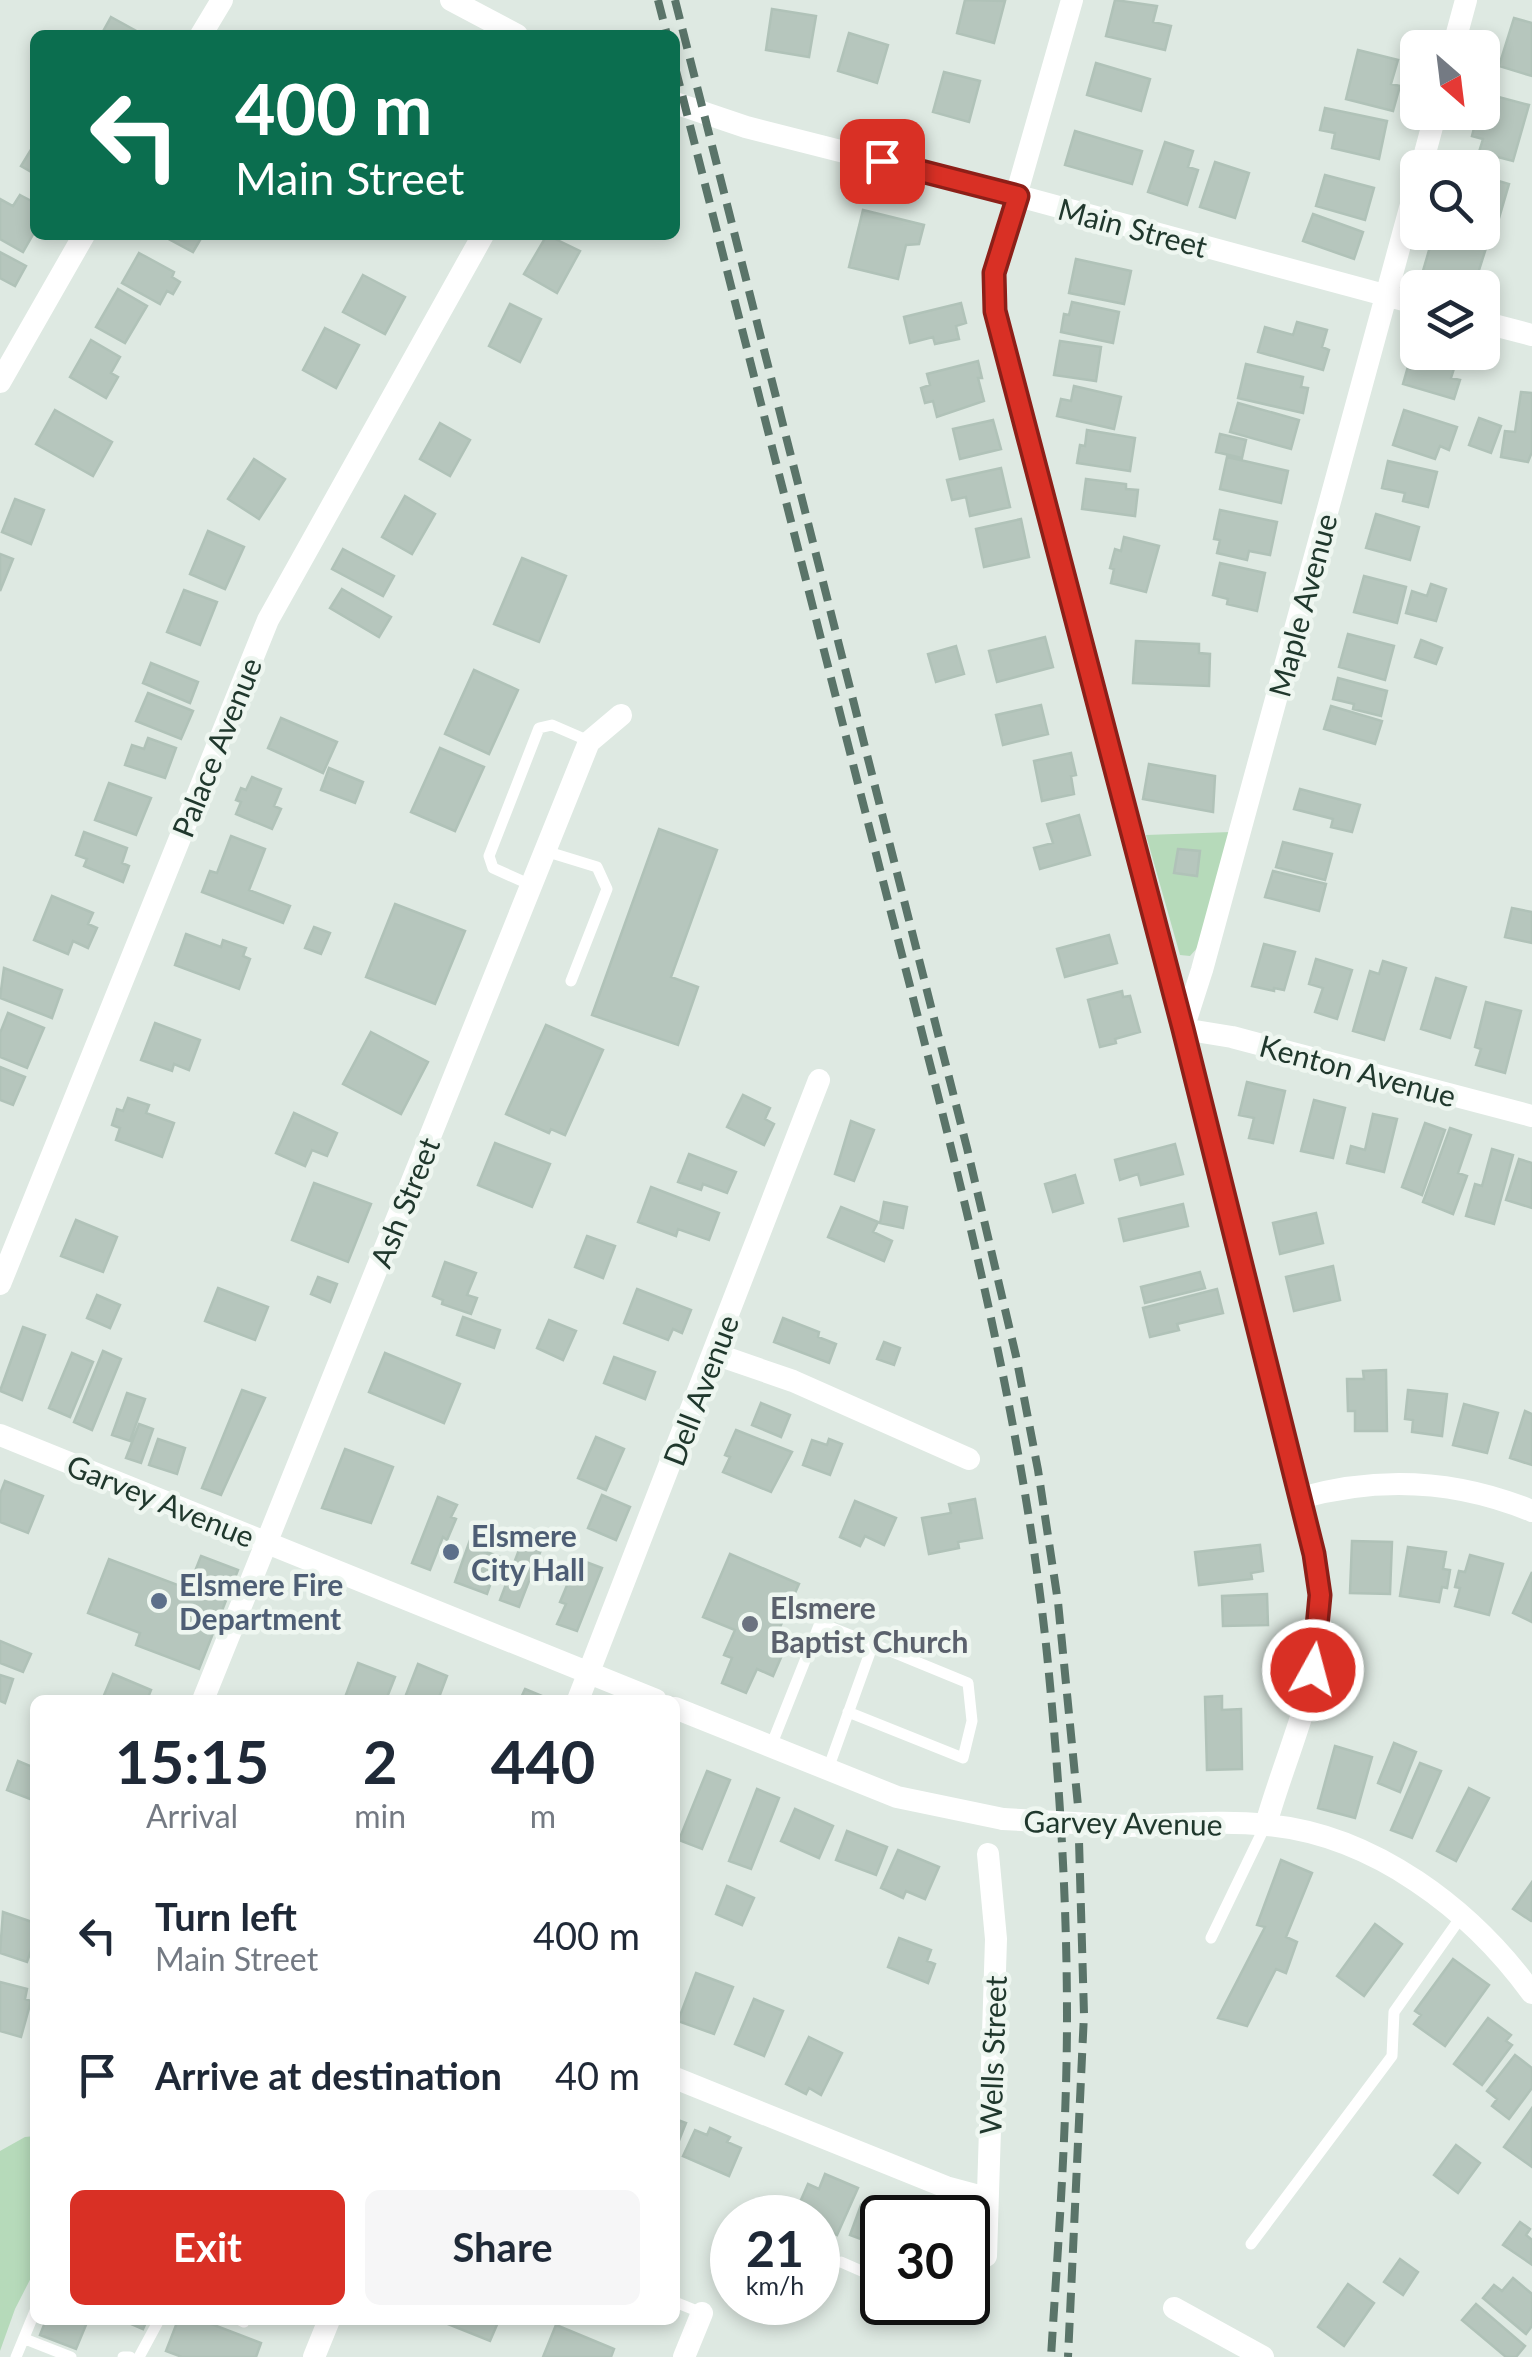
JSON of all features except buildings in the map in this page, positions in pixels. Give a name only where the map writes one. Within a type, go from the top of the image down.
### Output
[{"type":"street","points":[[204,30],[222,0]]},
{"type":"street","points":[[451,0],[508,30]]},
{"type":"street","points":[[1072,0],[994,273],[995,311],[1183,1029],[1300,1498],[1320,1595],[1318,1650],[1309,1690],[1266,1824]]},
{"type":"street","points":[[1458,30],[1466,0]]},
{"type":"street","name":"Main Street","points":[[680,105],[706,116],[1400,299]]},
{"type":"street","points":[[0,382],[81,240]]},
{"type":"street","name":"Palace Avenue","points":[[0,1284],[268,620],[480,240]]},
{"type":"street","name":"Maple Avenue","points":[[1183,1029],[1212,936],[1400,245]]},
{"type":"street","points":[[1500,327],[1532,335]]},
{"type":"street","name":"Ash Street","points":[[205,1695],[590,742],[621,715]]},
{"type":"street","name":"Kenton Avenue","points":[[1183,1029],[1232,1037],[1532,1116]]},
{"type":"street","name":"Dell Avenue","points":[[580,1695],[820,1080]]},
{"type":"street","points":[[714,1354],[794,1382],[969,1459]]},
{"type":"street","name":"Garvey Avenue","points":[[0,1435],[644,1695]]},
{"type":"street","points":[[1300,1498],[1374,1483],[1433,1484],[1493,1495],[1532,1511]]},
{"type":"street","name":"Garvey Avenue","points":[[680,1710],[920,1804],[1003,1819],[1129,1826],[1266,1824],[1306,1832],[1398,1870],[1486,1937],[1532,1993]]},
{"type":"street","name":"Wells Street","points":[[987,2195],[996,1939],[988,1854]]},
{"type":"street","points":[[680,2080],[946,2188],[975,2195]]},
{"type":"street","points":[[1174,2308],[1263,2357]]},
{"type":"street","points":[[684,2357],[702,2313]]},
{"type":"street","points":[[314,2357],[327,2325]]},
{"type":"lane","points":[[531,885],[493,868],[489,856],[539,728],[552,724],[590,742]]},
{"type":"lane","points":[[545,851],[596,867],[607,889],[571,981]]},
{"type":"lane","points":[[771,1746],[820,1623],[968,1683],[972,1721],[963,1758],[848,1712]]},
{"type":"lane","points":[[828,1769],[874,1644]]},
{"type":"lane","points":[[1211,1938],[1266,1824]]},
{"type":"lane","points":[[1251,2244],[1392,2056],[1394,2012],[1462,1917]]},
{"type":"lane","points":[[841,2262],[860,2270]]},
{"type":"lane","points":[[680,2304],[702,2313]]},
{"type":"lane","points":[[16,2357],[30,2323]]},
{"type":"lane","points":[[139,2357],[156,2325]]},
{"type":"lane","points":[[24,2339],[71,2357]]},
{"type":"green space","points":[[1231,832],[1198,947],[1190,956],[1180,955],[1146,835]]},
{"type":"green space","points":[[30,2136],[30,2280],[0,2351],[0,2151]]},
{"type":"railway","points":[[658,0],[666,30]]},
{"type":"railway","points":[[675,0],[967,1148],[1016,1356],[1038,1470],[1058,1602],[1078,1806],[1084,2014],[1068,2357]]},
{"type":"railway","points":[[680,87],[962,1193],[1021,1468],[1047,1654],[1066,1926],[1065,2102],[1051,2357]]},
{"type":"place","name":"Elsmere City Hall","points":[[451,1552]]},
{"type":"place","name":"Elsmere Fire Department","points":[[159,1601]]},
{"type":"place","name":"Elsmere Baptist Church","points":[[750,1624]]},
{"type":"route","points":[[882,161],[1018,196],[994,273],[995,311],[1183,1029],[1314,1554],[1320,1595],[1318,1650],[1313,1670]]}]
